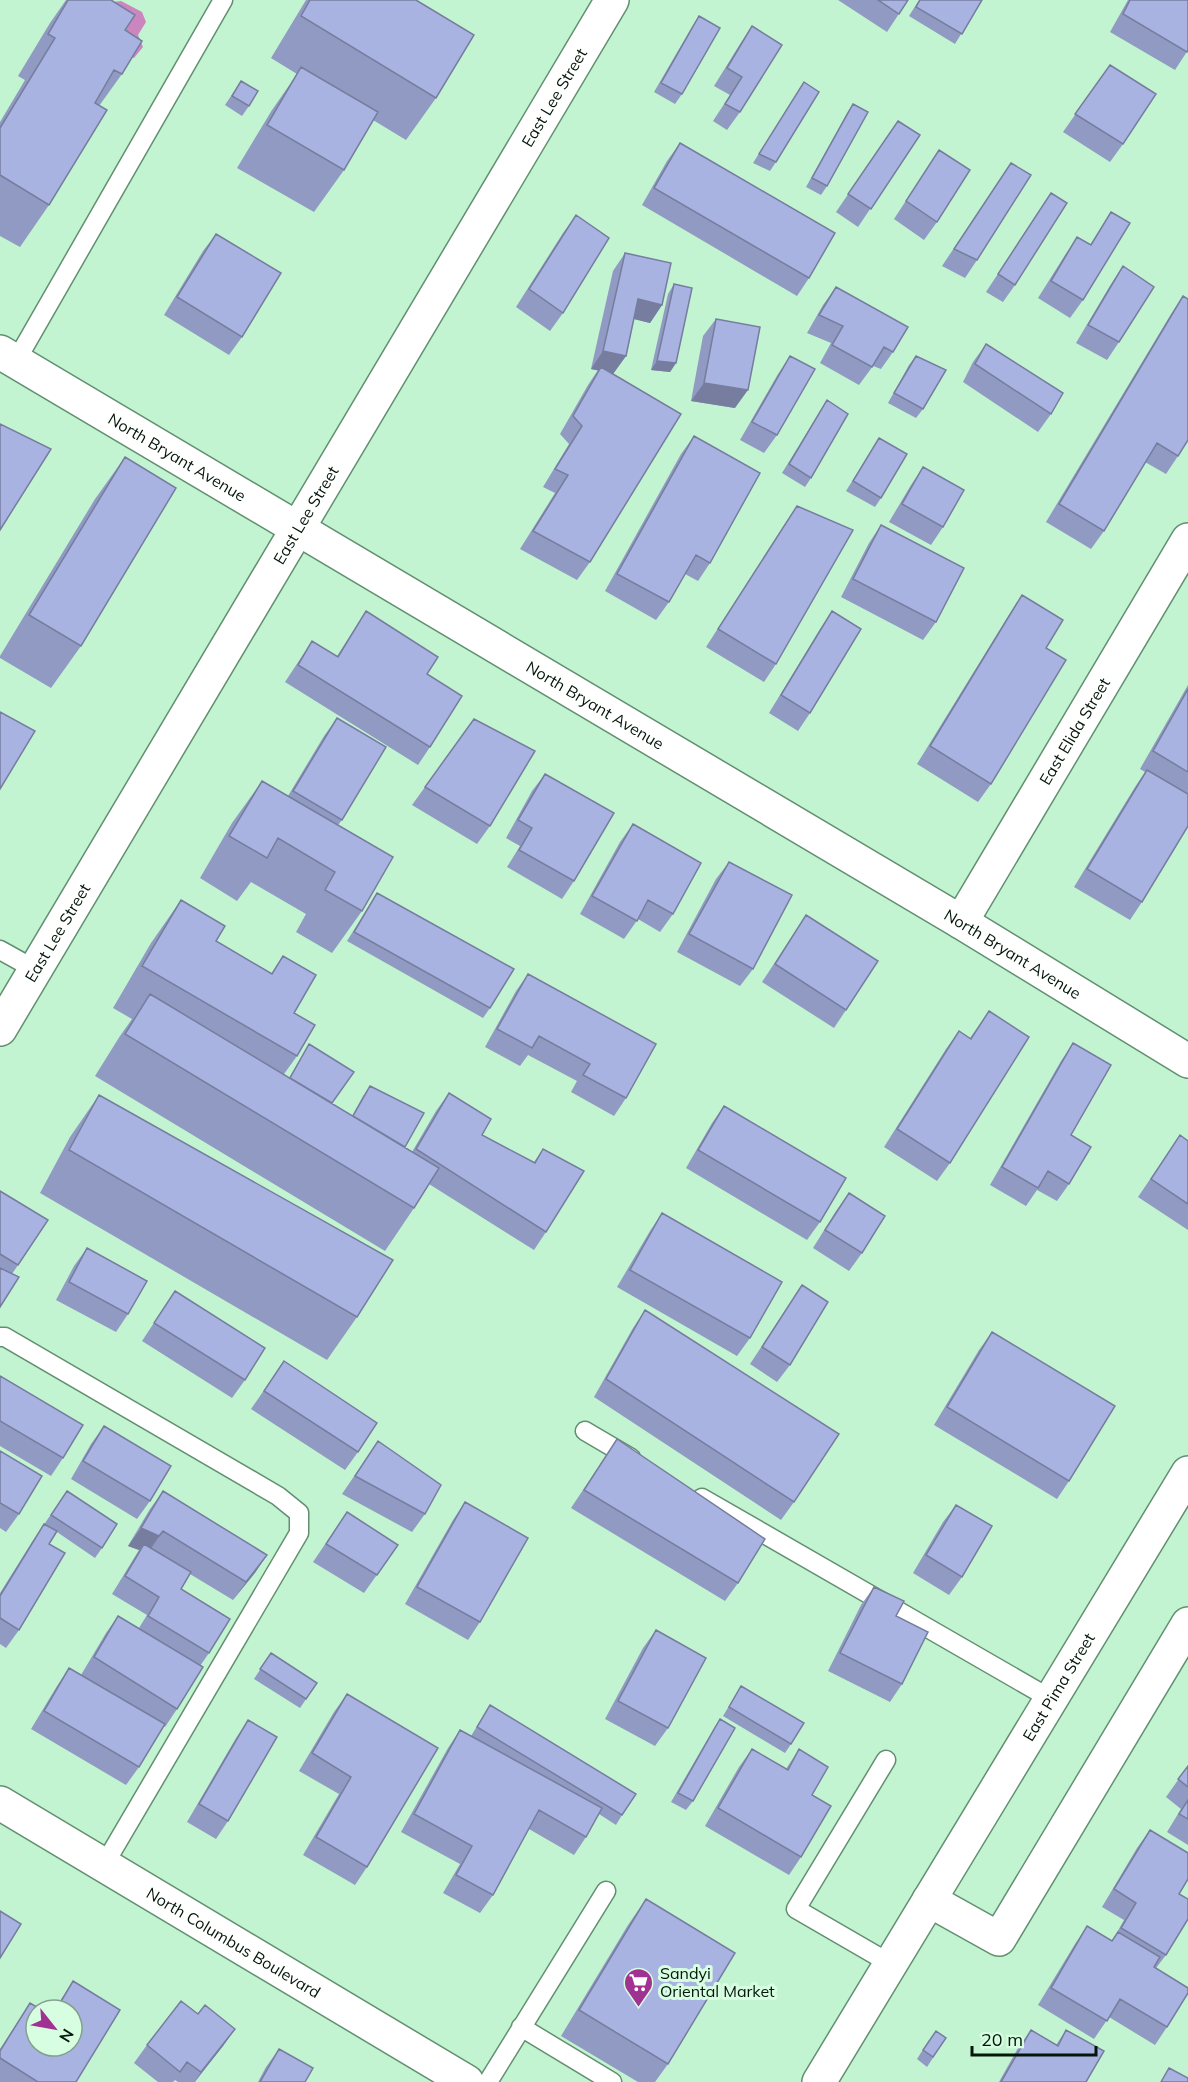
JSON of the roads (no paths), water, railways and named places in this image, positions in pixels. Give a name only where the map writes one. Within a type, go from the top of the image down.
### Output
[{"type":"street","name":"East Lee Street","points":[[0,1029],[612,0]]},
{"type":"street","name":"North Bryant Avenue","points":[[8,356],[961,922],[1188,1061]]},
{"type":"street","name":"East Elida Street","points":[[961,922],[1188,540]]},
{"type":"street","name":"East Pima Street","points":[[819,2082],[1188,1473]]},
{"type":"street","points":[[929,1900],[999,1939],[1188,1624]]},
{"type":"street","name":"North Columbus Boulevard","points":[[0,1803],[467,2082]]},
{"type":"lane","points":[[8,356],[223,0]]},
{"type":"lane","points":[[0,950],[36,970]]},
{"type":"lane","points":[[0,1337],[5,1337],[278,1496],[298,1513],[299,1533],[104,1865]]},
{"type":"lane","points":[[585,1431],[647,1467]]},
{"type":"lane","points":[[688,1491],[1052,1699]]},
{"type":"lane","points":[[886,1760],[796,1909],[891,1964]]},
{"type":"lane","points":[[488,2082],[606,1891]]},
{"type":"lane","points":[[521,2027],[612,2082]]},
{"type":"place","name":"Sandyi Oriental Market","points":[[639,2008]]}]
